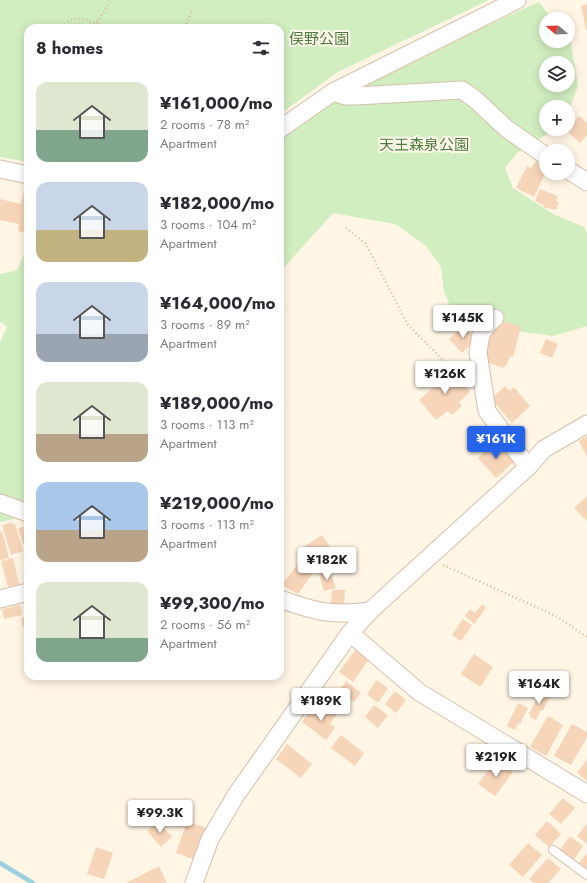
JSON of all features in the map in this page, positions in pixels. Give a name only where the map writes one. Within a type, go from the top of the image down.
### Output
[{"type":"street","points":[[284,126],[333,92],[517,0]]},
{"type":"street","points":[[333,92],[345,96],[356,96],[462,90],[476,100],[507,129],[539,151]]},
{"type":"street","points":[[0,169],[24,174]]},
{"type":"street","points":[[575,174],[587,182]]},
{"type":"street","points":[[495,318],[489,323],[481,334],[478,352],[487,411],[528,467]]},
{"type":"street","points":[[194,883],[210,839],[236,795],[350,633],[370,611],[528,467],[544,449],[587,424]]},
{"type":"street","points":[[0,503],[24,512]]},
{"type":"street","points":[[0,599],[24,593]]},
{"type":"street","points":[[284,600],[317,612],[329,613],[370,611]]},
{"type":"street","points":[[350,633],[419,692],[587,794]]},
{"type":"lane","points":[[553,850],[587,875]]},
{"type":"path","points":[[66,24],[71,20],[80,17],[96,24],[111,0]]},
{"type":"path","points":[[187,24],[192,11]]},
{"type":"path","points":[[346,228],[366,244],[408,325],[446,363],[481,374]]},
{"type":"path","points":[[428,558],[556,616],[587,637]]},
{"type":"green space","name":"俣野公園","points":[[0,0],[489,0],[338,72],[284,111],[284,24],[24,24],[24,161],[0,157]]},
{"type":"green space","name":"天王森泉公園","points":[[539,2],[547,12],[539,12],[539,48],[572,48],[573,56],[539,56],[539,92],[575,92],[575,68],[578,86],[573,100],[539,100],[539,136],[544,136],[517,153],[505,168],[513,188],[553,214],[584,227],[587,233],[587,326],[553,336],[468,324],[451,308],[444,292],[441,267],[426,246],[397,225],[389,223],[333,213],[284,268],[284,130],[330,95]]},
{"type":"green space","points":[[24,255],[24,520],[15,519],[0,522],[0,343],[7,326],[0,322],[0,274],[17,270]]},
{"type":"building","points":[[587,4],[587,30],[586,30],[581,6]]},
{"type":"building","points":[[579,116],[587,123],[587,135],[580,143],[572,136],[575,136],[575,120]]},
{"type":"building","points":[[539,159],[539,180],[542,180],[534,197],[516,188],[527,166],[531,168]]},
{"type":"building","points":[[540,189],[558,196],[556,201],[559,202],[556,210],[543,207],[544,205],[535,201]]},
{"type":"building","points":[[24,190],[24,232],[18,231],[19,224],[0,220],[0,199],[21,204]]},
{"type":"building","points":[[498,319],[521,327],[513,357],[510,356],[506,366],[503,368],[484,361],[483,358],[490,338],[488,337]]},
{"type":"building","points":[[464,326],[476,340],[462,353],[449,339]]},
{"type":"building","points":[[546,339],[558,344],[552,358],[540,353]]},
{"type":"building","points":[[448,370],[451,373],[453,371],[470,392],[459,402],[462,406],[452,415],[448,411],[436,420],[419,400],[438,384],[433,378],[438,373],[440,376]]},
{"type":"building","points":[[505,386],[510,391],[514,387],[530,406],[512,423],[491,399]]},
{"type":"building","points":[[587,436],[587,457],[579,441]]},
{"type":"building","points":[[495,442],[514,462],[496,478],[478,458]]},
{"type":"building","points":[[587,496],[587,521],[574,508]]},
{"type":"building","points":[[12,522],[12,524],[15,524],[23,551],[11,555],[2,525]]},
{"type":"building","points":[[24,526],[24,545],[21,540],[22,539],[18,529]]},
{"type":"building","points":[[2,531],[9,558],[0,560],[0,532]]},
{"type":"building","points":[[322,535],[333,551],[324,557],[322,555],[314,561],[304,547]]},
{"type":"building","points":[[13,558],[19,584],[8,587],[1,561]]},
{"type":"building","points":[[300,561],[314,571],[298,594],[284,586],[284,582]]},
{"type":"building","points":[[330,571],[336,588],[324,591],[319,573]]},
{"type":"building","points":[[332,590],[345,590],[344,605],[331,605]]},
{"type":"building","points":[[482,604],[486,608],[474,624],[465,616],[470,609],[475,613]]},
{"type":"building","points":[[20,605],[22,615],[4,619],[2,609]]},
{"type":"building","points":[[21,618],[24,618],[24,627],[23,627]]},
{"type":"building","points":[[463,619],[472,625],[461,641],[452,635]]},
{"type":"building","points":[[356,649],[369,659],[353,682],[339,672]]},
{"type":"building","points":[[474,654],[493,667],[480,687],[461,674]]},
{"type":"building","points":[[377,680],[388,688],[378,703],[367,694]]},
{"type":"building","points":[[346,681],[361,693],[354,702],[339,691]]},
{"type":"building","points":[[395,691],[406,700],[396,713],[385,704]]},
{"type":"building","points":[[540,692],[550,696],[543,711],[541,710],[536,720],[530,717],[531,715],[529,714]]},
{"type":"building","points":[[518,703],[528,708],[520,724],[518,723],[515,730],[507,726]]},
{"type":"building","points":[[328,705],[338,712],[330,724],[335,727],[326,740],[302,722],[311,710],[320,716]]},
{"type":"building","points":[[374,705],[388,715],[378,728],[365,717]]},
{"type":"building","points":[[548,716],[563,725],[546,756],[530,747]]},
{"type":"building","points":[[572,724],[587,732],[587,737],[571,765],[554,756]]},
{"type":"building","points":[[341,735],[364,753],[355,766],[331,748]]},
{"type":"building","points":[[287,744],[312,764],[301,778],[276,759]]},
{"type":"building","points":[[587,759],[587,781],[577,773]]},
{"type":"building","points":[[496,760],[513,772],[495,796],[478,784]]},
{"type":"building","points":[[563,798],[575,808],[561,824],[549,814]]},
{"type":"building","points":[[158,821],[172,837],[161,847],[147,831]]},
{"type":"building","points":[[187,821],[206,828],[195,860],[176,853]]},
{"type":"building","points":[[547,821],[561,834],[549,847],[535,835]]},
{"type":"building","points":[[587,823],[587,844],[577,836]]},
{"type":"building","points":[[570,836],[583,846],[573,861],[559,851]]},
{"type":"building","points":[[528,843],[542,855],[523,877],[509,865]]},
{"type":"building","points":[[96,847],[113,853],[104,879],[87,874]]},
{"type":"building","points":[[587,853],[587,869],[579,863]]},
{"type":"building","points":[[548,858],[561,869],[548,883],[534,883],[529,879]]},
{"type":"building","points":[[159,866],[167,883],[126,883]]},
{"type":"waterway","points":[[0,863],[33,883]]}]
